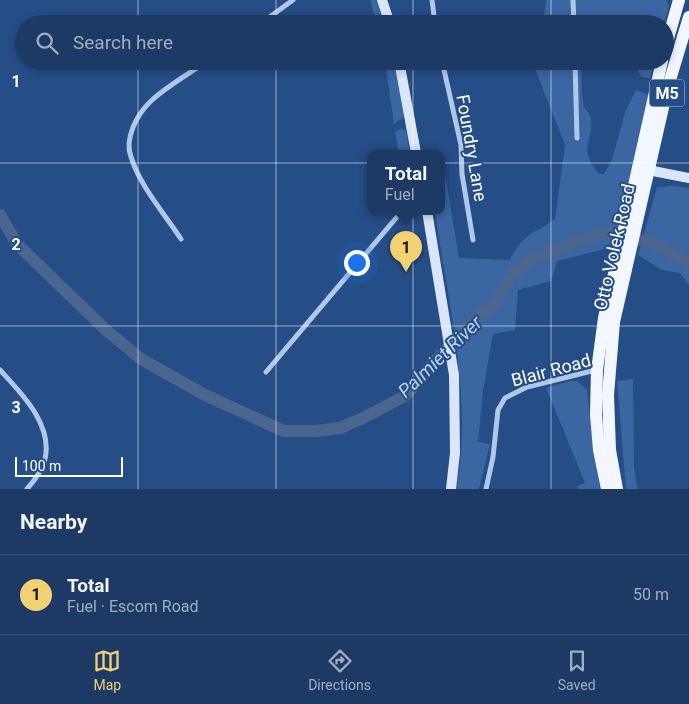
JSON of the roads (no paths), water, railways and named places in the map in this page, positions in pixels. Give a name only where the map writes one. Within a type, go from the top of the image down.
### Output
[{"type":"main road","points":[[674,18],[679,0]]},
{"type":"main road","name":"Otto Volek Road","points":[[674,69],[689,18]]},
{"type":"main road","name":"Otto Volek Road","points":[[607,489],[599,450],[597,424],[603,370],[614,322],[630,224],[636,168],[660,70]]},
{"type":"main road","name":"Otto Volek Road","points":[[630,224],[649,171],[674,70]]},
{"type":"main road","name":"Otto Volek Road","points":[[603,370],[617,489]]},
{"type":"street","points":[[272,15],[293,0]]},
{"type":"street","points":[[382,0],[387,15]]},
{"type":"street","points":[[432,0],[434,15]]},
{"type":"street","points":[[573,0],[574,15]]},
{"type":"street","points":[[181,239],[141,178],[130,156],[130,138],[135,123],[150,102],[194,70]]},
{"type":"street","points":[[401,70],[415,150]]},
{"type":"street","name":"Foundry Lane","points":[[444,70],[460,145],[462,174],[473,240]]},
{"type":"street","points":[[575,70],[577,138]]},
{"type":"street","points":[[636,168],[689,178]]},
{"type":"street","points":[[266,372],[399,215]]},
{"type":"street","points":[[428,215],[454,375],[455,453],[451,489]]},
{"type":"street","points":[[0,370],[34,411],[43,429],[46,443],[45,460],[27,489]]},
{"type":"street","name":"Blair Road","points":[[486,489],[493,457],[498,410],[505,398],[526,388],[603,370]]},
{"type":"waterway","name":"Palmiet River","points":[[0,215],[17,244],[106,330],[141,359],[205,395],[284,431],[317,431],[340,428],[405,396],[471,323],[495,303],[513,274],[532,259],[581,240],[609,232],[653,243],[689,263]]},
{"type":"place","name":"Total","points":[[406,272]]}]
